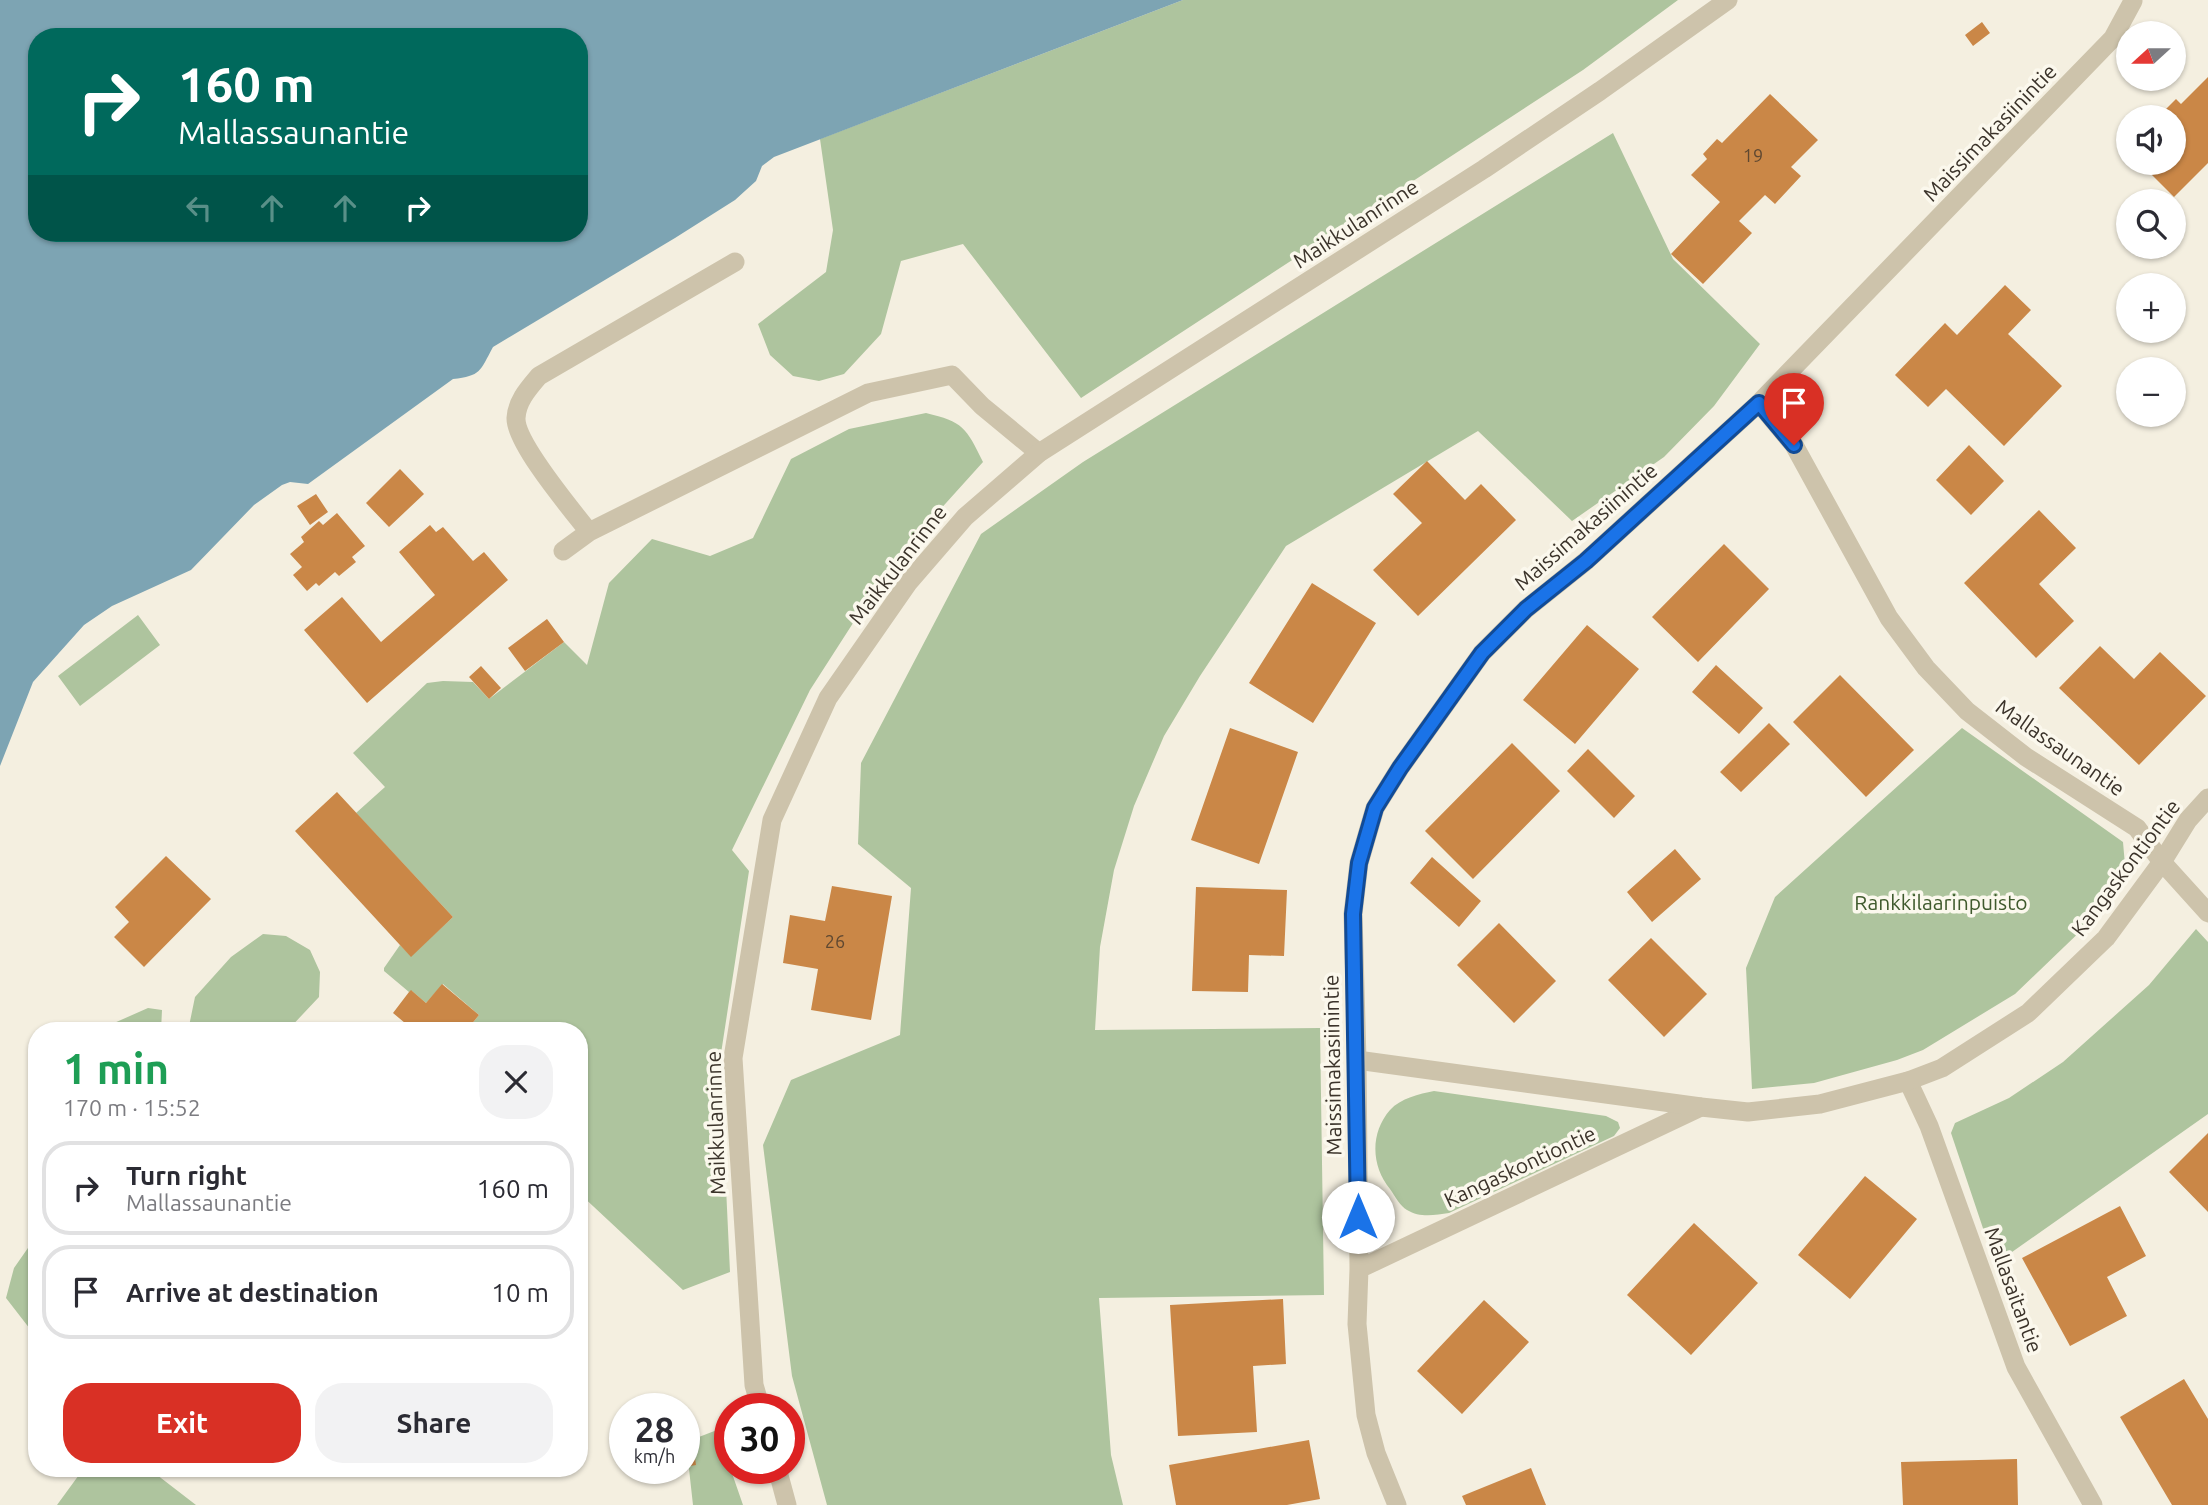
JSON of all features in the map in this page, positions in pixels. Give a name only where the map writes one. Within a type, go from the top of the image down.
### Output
[{"type":"street","name":"Maikkulanrinne","points":[[756,1393],[733,1058],[772,820],[828,698],[908,583],[965,517],[1039,453],[1484,169],[1728,0]]},
{"type":"street","name":"Maissimakasiinintie","points":[[1397,1505],[1376,1453],[1366,1415],[1357,1324],[1357,1060],[1353,914],[1359,863],[1375,808],[1400,768],[1482,653],[1526,609],[1586,561],[1759,403],[2113,38],[2133,1]]},
{"type":"street","points":[[589,532],[526,448],[516,420],[521,398],[539,376],[735,262]]},
{"type":"street","points":[[563,551],[589,532],[868,393],[952,375],[982,406],[1039,453]]},
{"type":"street","name":"Mallassaunantie","points":[[1759,403],[1794,445],[1889,618],[1926,668],[1967,711],[2026,757],[2137,828],[2162,862],[2208,913]]},
{"type":"street","name":"Kangaskontiontie","points":[[1357,1060],[1748,1112],[1820,1104],[1908,1081],[1942,1068],[2028,1013],[2106,939],[2162,862],[2188,820],[2208,798]]},
{"type":"street","name":"Mallasaitantie","points":[[1908,1081],[1929,1126],[2016,1367],[2093,1505]]},
{"type":"street","name":"Kangaskontiontie","points":[[1359,1269],[1701,1107]]},
{"type":"street","points":[[781,1484],[787,1505]]},
{"type":"green space","points":[[1183,0],[1678,0],[1583,70],[1081,398],[963,244],[901,261],[881,334],[844,374],[819,381],[793,376],[770,355],[758,324],[826,272],[833,230],[820,139]]},
{"type":"green space","points":[[1613,133],[1673,259],[1760,344],[1714,406],[1664,457],[1572,521],[1478,431],[1286,546],[1200,676],[1164,736],[1134,806],[1114,870],[1100,947],[1095,1030],[1320,1028],[1324,1295],[1099,1298],[1111,1455],[1123,1505],[827,1505],[805,1424],[805,1393],[797,1393],[792,1376],[763,1145],[791,1080],[900,1035],[911,888],[858,844],[861,763],[981,534],[1083,462]]},
{"type":"green space","points":[[926,413],[956,423],[962,428],[983,462],[891,564],[810,690],[732,850],[749,871],[720,1060],[730,1272],[683,1290],[588,1201],[588,1022],[473,1022],[479,1015],[443,984],[426,1003],[384,971],[400,945],[411,956],[453,917],[356,813],[385,787],[353,753],[427,683],[473,682],[489,699],[564,642],[587,665],[609,583],[652,539],[710,556],[753,538],[791,459],[849,429]]},
{"type":"green space","points":[[138,615],[160,645],[80,706],[58,676]]},
{"type":"green space","name":"Rankkilaarinpuisto","points":[[1962,728],[2123,842],[2126,877],[2090,922],[2015,994],[1923,1050],[1814,1083],[1752,1089],[1746,968],[1775,897]]},
{"type":"green space","points":[[2196,929],[2208,942],[2208,1114],[1995,1264],[1951,1133],[1955,1123],[2009,1098],[2063,1062],[2149,985]]},
{"type":"green space","points":[[263,934],[286,936],[310,950],[320,972],[319,997],[295,1022],[190,1022],[195,997],[231,957]]},
{"type":"green space","points":[[148,1008],[162,1010],[161,1022],[116,1022]]},
{"type":"green space","points":[[1434,1091],[1606,1116],[1618,1122],[1620,1128],[1614,1136],[1449,1213],[1417,1214],[1402,1206],[1384,1180],[1376,1160],[1376,1139],[1383,1119],[1394,1106],[1410,1097]]},
{"type":"green space","points":[[28,1248],[28,1326],[6,1298],[14,1268]]},
{"type":"green space","points":[[714,1431],[714,1484],[736,1484],[743,1505],[693,1505],[691,1484],[700,1484],[700,1437]]},
{"type":"green space","points":[[77,1477],[160,1477],[196,1505],[57,1505]]},
{"type":"water","points":[[0,0],[1183,0],[774,157],[762,166],[756,181],[735,200],[493,347],[475,374],[453,379],[308,484],[290,482],[282,485],[254,505],[191,570],[112,606],[84,625],[33,682],[0,766]]},
{"type":"building","points":[[1982,22],[1990,33],[1973,46],[1965,35]]},
{"type":"building","points":[[2208,77],[2208,163],[2182,189],[2166,189],[2152,175],[2186,175],[2186,105],[2170,105],[2176,99],[2181,104]]},
{"type":"building","points":[[1770,94],[1818,140],[1791,167],[1801,176],[1775,204],[1765,195],[1739,221],[1752,233],[1703,284],[1671,254],[1720,202],[1691,175],[1707,159],[1703,154],[1717,139],[1722,143]]},
{"type":"building","points":[[2005,285],[2031,310],[2008,334],[2062,386],[2004,446],[1946,389],[1928,407],[1895,375],[1945,323],[1957,335]]},
{"type":"building","points":[[1969,445],[2004,481],[1971,515],[1936,480]]},
{"type":"building","points":[[1427,461],[1465,500],[1481,484],[1516,520],[1418,616],[1373,570],[1422,523],[1393,494]]},
{"type":"building","points":[[400,469],[424,494],[389,527],[366,503]]},
{"type":"building","points":[[316,494],[328,512],[310,525],[297,506]]},
{"type":"building","points":[[2039,510],[2076,548],[2039,584],[2074,621],[2036,658],[1964,583]]},
{"type":"building","points":[[337,513],[365,546],[352,557],[356,562],[339,576],[335,572],[319,586],[316,583],[307,591],[293,575],[302,567],[290,554],[304,542],[301,537],[319,521],[323,525]]},
{"type":"building","points":[[430,525],[436,532],[443,527],[473,561],[484,552],[508,580],[367,703],[304,630],[342,597],[381,642],[435,595],[399,552]]},
{"type":"building","points":[[1724,544],[1769,589],[1698,662],[1652,617]]},
{"type":"building","points":[[1312,583],[1376,623],[1313,723],[1249,683]]},
{"type":"building","points":[[547,619],[564,642],[525,671],[508,648]]},
{"type":"building","points":[[1587,625],[1639,669],[1575,744],[1523,700]]},
{"type":"building","points":[[2100,646],[2134,679],[2160,652],[2206,696],[2139,765],[2059,688]]},
{"type":"building","points":[[1716,665],[1763,708],[1739,734],[1692,692]]},
{"type":"building","points":[[481,666],[501,688],[489,699],[469,677]]},
{"type":"building","points":[[1840,675],[1914,750],[1866,797],[1793,722]]},
{"type":"building","points":[[1769,723],[1790,744],[1741,792],[1720,772]]},
{"type":"building","points":[[1230,728],[1298,752],[1259,864],[1191,840]]},
{"type":"building","points":[[1512,743],[1560,791],[1473,879],[1425,831]]},
{"type":"building","points":[[1588,749],[1635,796],[1614,818],[1567,771]]},
{"type":"building","points":[[337,792],[453,917],[411,957],[295,831]]},
{"type":"building","points":[[1675,849],[1701,879],[1652,922],[1627,892]]},
{"type":"building","points":[[166,856],[211,899],[144,967],[114,937],[129,922],[115,907]]},
{"type":"building","points":[[1432,857],[1481,901],[1459,927],[1410,883]]},
{"type":"building","points":[[832,886],[892,896],[871,1020],[811,1010],[818,969],[783,963],[790,915],[825,921]]},
{"type":"building","points":[[1196,887],[1287,890],[1284,956],[1249,955],[1248,992],[1192,991]]},
{"type":"building","points":[[1499,923],[1556,981],[1514,1023],[1457,965]]},
{"type":"building","points":[[1651,938],[1707,994],[1664,1037],[1608,980]]},
{"type":"building","points":[[442,984],[479,1015],[473,1022],[404,1022],[393,1013],[411,990],[426,1003]]},
{"type":"building","points":[[2208,1133],[2208,1212],[2169,1172]]},
{"type":"building","points":[[1865,1176],[1917,1219],[1850,1299],[1798,1255]]},
{"type":"building","points":[[2120,1206],[2146,1256],[2107,1277],[2127,1316],[2070,1346],[2022,1258]]},
{"type":"building","points":[[1694,1223],[1758,1283],[1691,1355],[1627,1295]]},
{"type":"building","points":[[1283,1299],[1286,1364],[1253,1366],[1257,1432],[1178,1436],[1170,1305]]},
{"type":"building","points":[[1484,1300],[1529,1342],[1462,1414],[1417,1371]]},
{"type":"building","points":[[2184,1379],[2208,1419],[2208,1505],[2172,1505],[2120,1417]]},
{"type":"building","points":[[1309,1440],[1320,1499],[1287,1505],[1176,1505],[1169,1465]]},
{"type":"building","points":[[2017,1459],[2018,1505],[1903,1505],[1901,1462]]},
{"type":"building","points":[[1531,1468],[1546,1505],[1466,1505],[1462,1496]]},
{"type":"route","points":[[1358,1217],[1353,914],[1359,863],[1375,808],[1400,768],[1482,653],[1526,609],[1586,561],[1759,403],[1794,445]]}]
